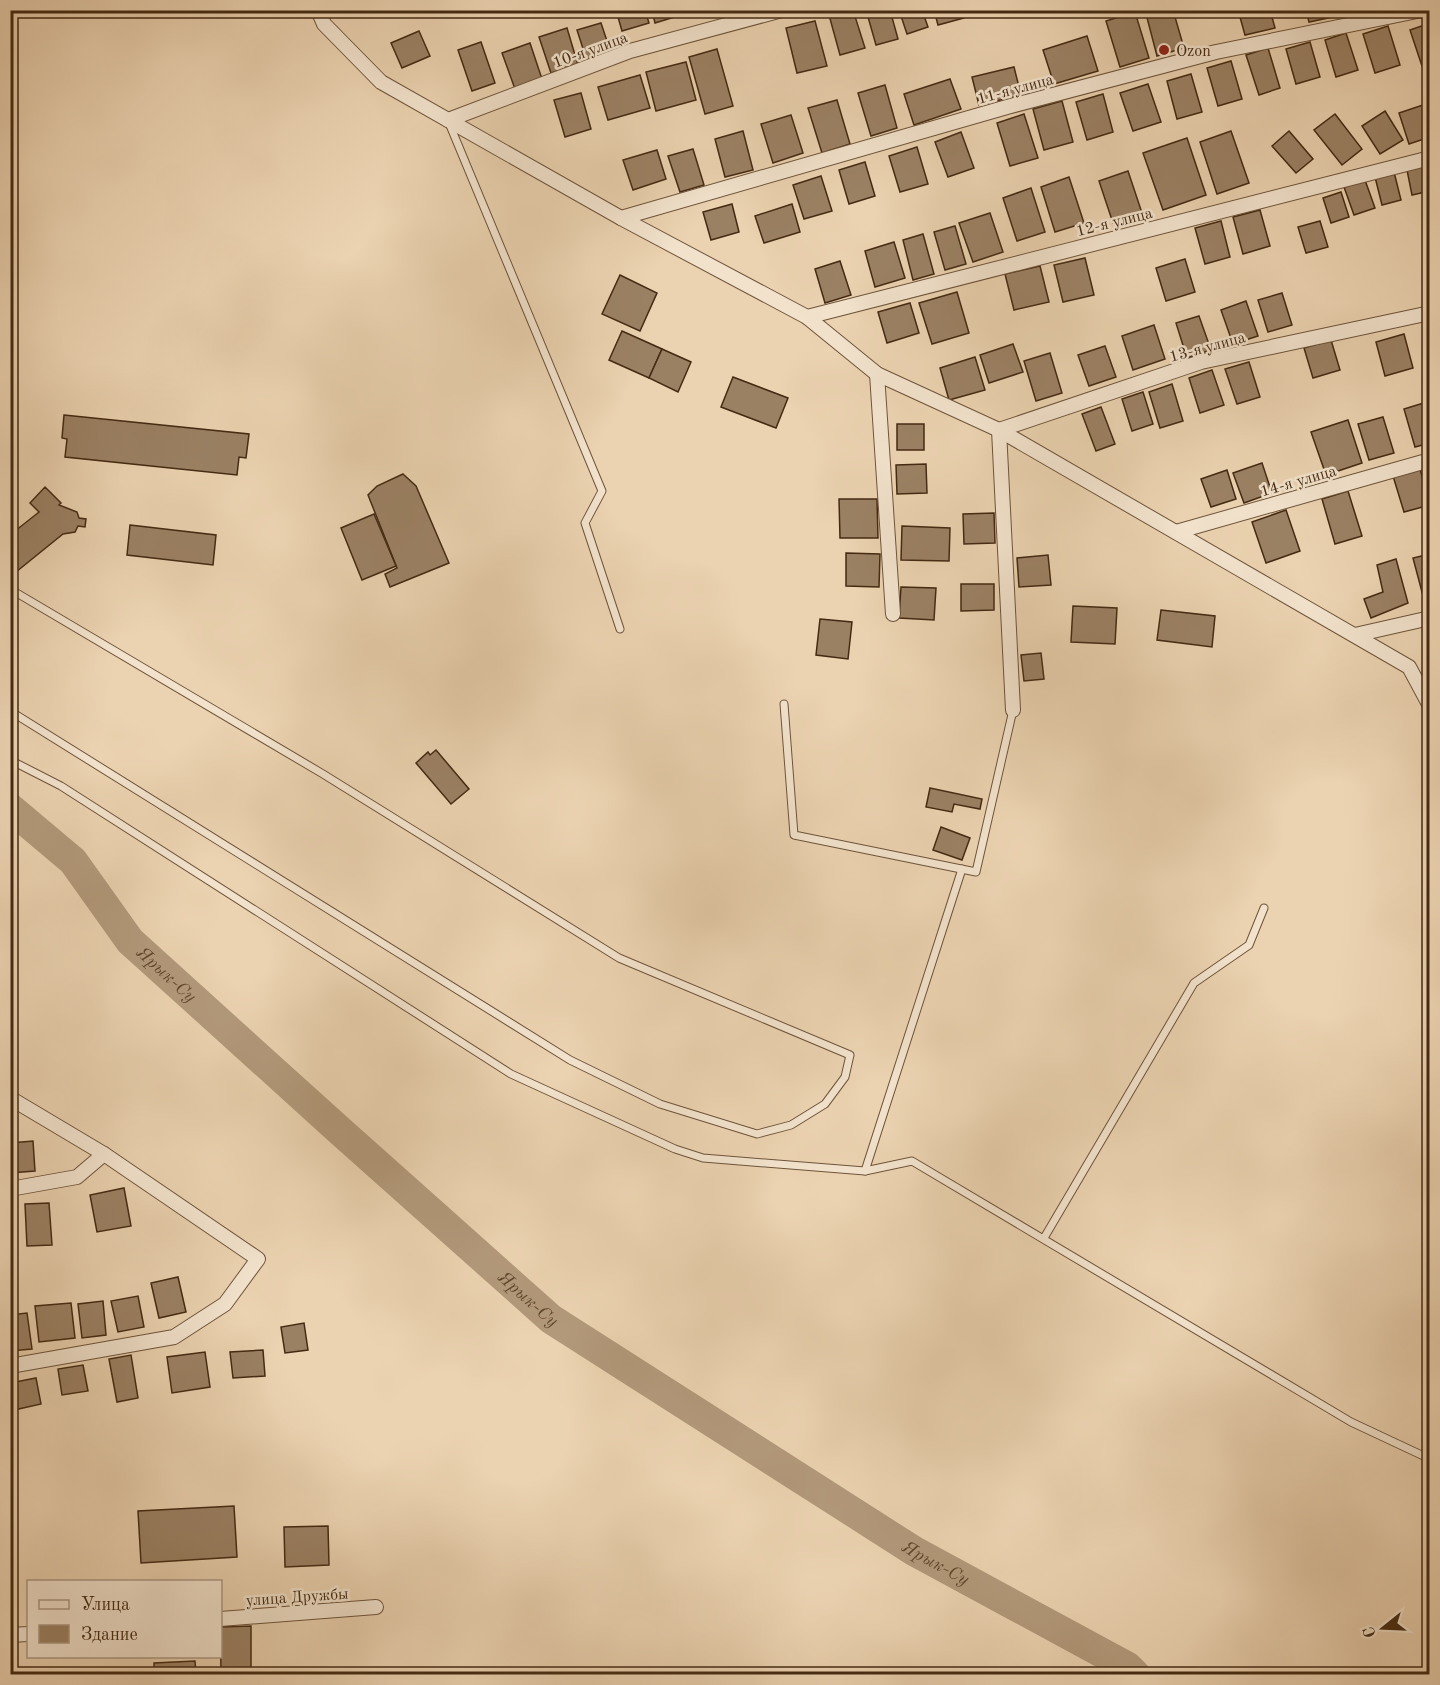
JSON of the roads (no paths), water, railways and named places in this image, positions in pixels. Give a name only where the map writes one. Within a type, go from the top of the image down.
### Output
[{"type":"street","points":[[318,10],[324,24],[381,82],[621,218],[807,317],[877,375],[999,430],[1409,667],[1430,706]]},
{"type":"street","name":"10-я улица","points":[[448,120],[630,51],[783,10]]},
{"type":"street","name":"11-я улица","points":[[621,218],[1007,107],[1216,52],[1422,10]]},
{"type":"street","name":"12-я улица","points":[[807,317],[1430,158]]},
{"type":"street","name":"13-я улица","points":[[999,430],[1201,362],[1430,313]]},
{"type":"street","points":[[877,375],[893,614]]},
{"type":"street","points":[[999,430],[1013,710]]},
{"type":"street","name":"14-я улица","points":[[1176,532],[1430,460]]},
{"type":"street","points":[[1355,635],[1430,618]]},
{"type":"street","points":[[10,1098],[104,1154],[258,1259],[225,1304],[174,1337],[10,1366]]},
{"type":"street","points":[[10,1189],[77,1177],[104,1154]]},
{"type":"street","name":"улица Дружбы","points":[[222,1619],[376,1607]]},
{"type":"street","points":[[10,1635],[27,1634]]},
{"type":"lane","points":[[448,120],[602,491],[585,523],[620,628]]},
{"type":"lane","points":[[10,711],[570,1060],[660,1104],[757,1134],[791,1125],[825,1104],[845,1077],[850,1055],[619,958],[323,774],[11,589]]},
{"type":"lane","points":[[784,704],[794,835],[976,872],[1013,710]]},
{"type":"lane","points":[[10,760],[61,786],[511,1074],[675,1149],[703,1158],[865,1171],[912,1161],[1351,1422],[1430,1459]]},
{"type":"lane","points":[[865,1171],[962,869]]},
{"type":"lane","points":[[1044,1239],[1194,983],[1249,945],[1264,908]]},
{"type":"waterway","name":"Ярык-Су","points":[[10,808],[73,861],[130,941],[551,1319],[914,1551],[1128,1667],[1135,1674]]},
{"type":"place","name":"Ozon","points":[[1164,50]]}]
